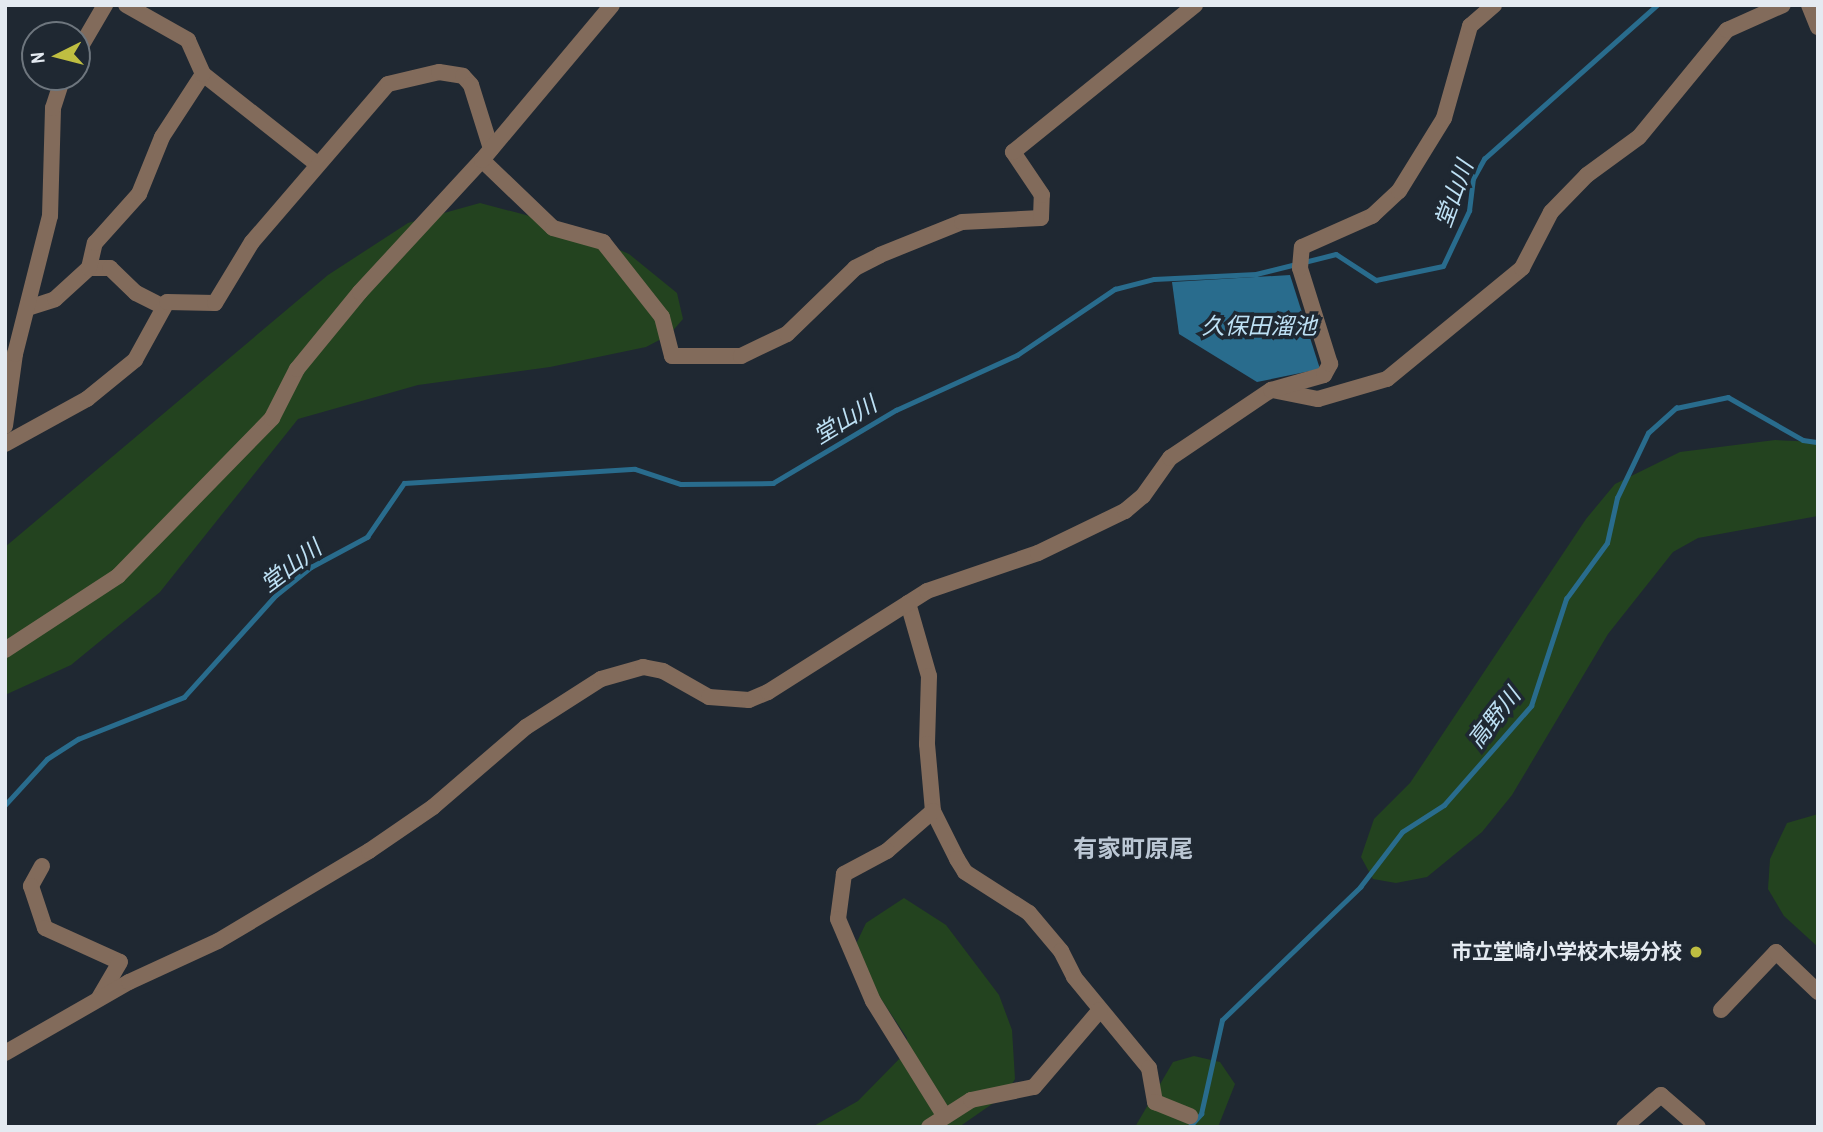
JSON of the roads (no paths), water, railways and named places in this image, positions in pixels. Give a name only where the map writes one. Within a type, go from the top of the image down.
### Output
[{"type":"street","points":[[91,29],[105,5]]},
{"type":"street","points":[[126,5],[188,40],[203,75],[317,164]]},
{"type":"street","points":[[5,650],[118,576],[272,418],[297,369],[359,292],[486,155],[612,5]]},
{"type":"street","points":[[5,444],[87,399],[135,360],[162,306],[179,298],[205,306],[215,303],[252,242],[379,90],[439,72],[463,76],[471,85],[486,155],[553,228],[603,242],[662,317],[672,356],[741,356],[787,334],[855,268],[880,256],[962,222],[1041,218],[1042,195],[1013,152],[1195,5]]},
{"type":"street","points":[[1271,390],[1318,400],[1387,379],[1522,268],[1551,212],[1587,175],[1639,137],[1727,30],[1783,5]]},
{"type":"street","points":[[1809,5],[1818,27]]},
{"type":"street","points":[[5,1053],[99,998],[218,941],[369,851],[433,807],[526,727],[601,680],[643,667],[663,671],[709,697],[749,700],[908,603],[962,575],[1038,553],[1125,510],[1143,496],[1170,457],[1271,390],[1324,375],[1330,364],[1299,262],[1307,242],[1372,216],[1399,191],[1447,111],[1470,26],[1490,6]]},
{"type":"street","points":[[31,307],[55,299],[89,268],[95,243],[139,194],[162,137],[203,75]]},
{"type":"street","points":[[5,426],[10,352],[31,307],[50,216],[53,108],[58,91]]},
{"type":"street","points":[[89,268],[110,268],[136,293],[162,306]]},
{"type":"street","points":[[908,603],[929,676],[927,744],[933,811],[965,872],[1029,913],[1100,1010],[1149,1068],[1155,1102],[1190,1116]]},
{"type":"street","points":[[933,811],[887,851],[844,874],[838,888],[838,919],[873,1001],[944,1115]]},
{"type":"street","points":[[42,866],[31,886],[45,928],[120,962],[99,998]]},
{"type":"street","points":[[1721,1010],[1776,952],[1818,992]]},
{"type":"street","points":[[929,1127],[971,1100],[1034,1087],[1100,1010]]},
{"type":"street","points":[[1624,1127],[1661,1096],[1698,1127]]},
{"type":"water","name":"久保田溜池","points":[[1290,275],[1320,369],[1257,382],[1179,334],[1172,282]]},
{"type":"waterway","name":"堂山川","points":[[5,805],[47,759],[78,739],[184,697],[276,595],[311,567],[367,537],[404,483],[635,469],[681,484],[773,483],[896,410],[1017,355],[1115,289],[1154,279],[1256,274],[1336,254],[1376,280],[1443,266],[1469,211],[1473,179],[1484,159],[1657,5]]},
{"type":"waterway","name":"高野川","points":[[1189,1127],[1201,1114],[1222,1020],[1360,887],[1402,832],[1444,805],[1531,706],[1566,599],[1607,543],[1617,498],[1648,433],[1676,408],[1728,397],[1803,440],[1818,442]]},
{"type":"place","name":"市立堂崎小学校木場分校","points":[[1696,952]]},
{"type":"district","name":"有家町原尾","points":[[1133,849]]}]
